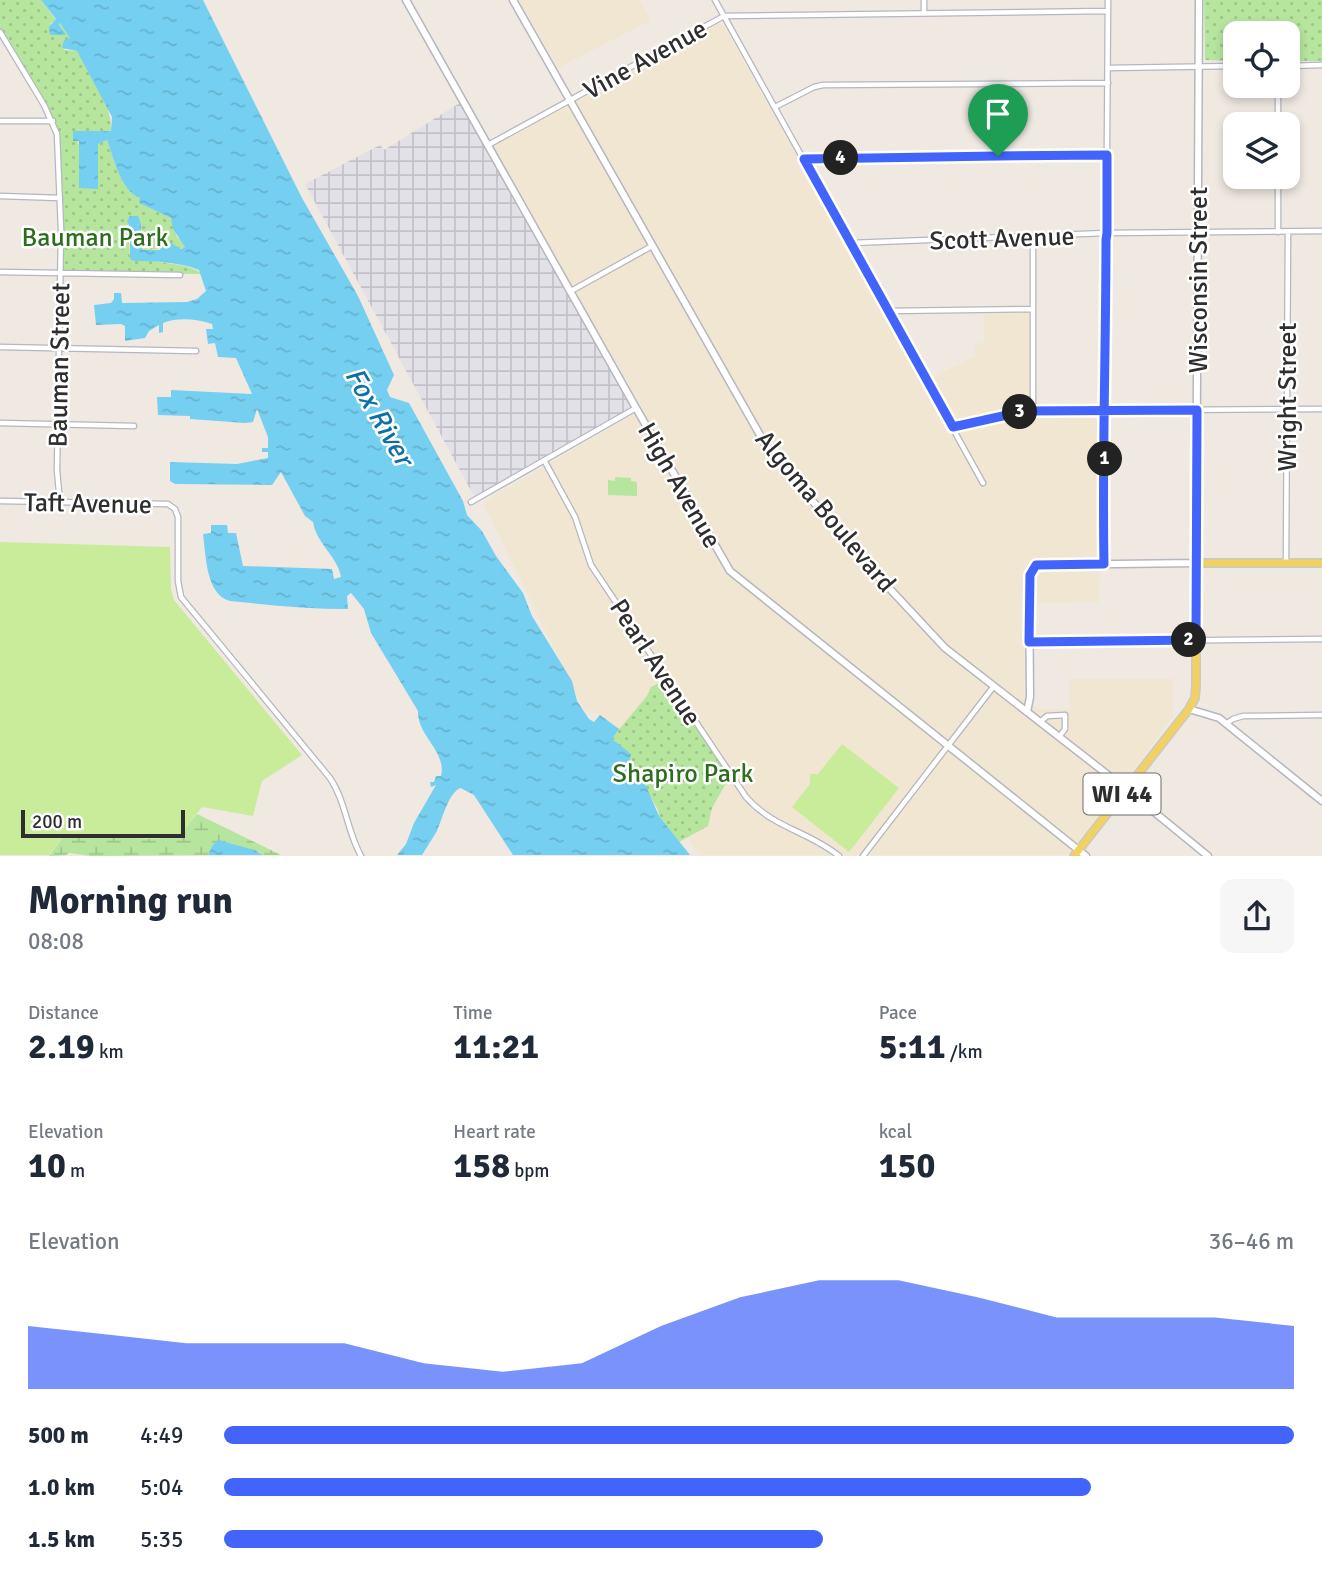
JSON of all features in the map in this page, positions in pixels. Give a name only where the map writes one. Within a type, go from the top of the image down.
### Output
[{"type":"main road","name":"High Avenue","points":[[407,0],[730,571],[949,745],[1076,853],[1086,856]]},
{"type":"main road","name":"Algoma Boulevard","points":[[513,0],[766,447],[938,641],[1208,856]]},
{"type":"main road","name":"Wisconsin Street","points":[[1076,853],[1189,709],[1196,693],[1199,0]]},
{"type":"main road","points":[[1027,712],[1030,697],[1030,571],[1036,565],[1322,563]]},
{"type":"main road","points":[[1189,709],[1216,717],[1227,724],[1322,801]]},
{"type":"street","points":[[715,0],[983,483]]},
{"type":"street","points":[[924,0],[924,13]]},
{"type":"street","points":[[1104,564],[1108,0]]},
{"type":"street","name":"Vine Avenue","points":[[488,145],[724,16],[1108,11]]},
{"type":"street","name":"Bauman Street","points":[[0,32],[53,121],[59,145],[57,470],[60,503]]},
{"type":"street","points":[[0,45],[7,44]]},
{"type":"street","points":[[1300,66],[1322,65]]},
{"type":"street","points":[[1108,68],[1223,66]]},
{"type":"street","points":[[775,107],[823,85],[1108,83]]},
{"type":"street","points":[[0,121],[53,121]]},
{"type":"street","points":[[804,159],[1107,155]]},
{"type":"street","points":[[1278,189],[1278,232]]},
{"type":"street","points":[[0,196],[60,198]]},
{"type":"street","name":"Scott Avenue","points":[[851,243],[1107,233],[1322,231]]},
{"type":"street","name":"Wright Street","points":[[1286,563],[1288,232]]},
{"type":"street","points":[[1033,237],[1033,411]]},
{"type":"street","points":[[570,291],[652,246]]},
{"type":"street","points":[[0,272],[180,275]]},
{"type":"street","points":[[888,311],[1033,309]]},
{"type":"street","points":[[0,347],[196,351]]},
{"type":"street","points":[[471,502],[636,408]]},
{"type":"street","points":[[953,427],[1033,411],[1322,409]]},
{"type":"street","points":[[0,423],[134,426]]},
{"type":"street","name":"Pearl Avenue","points":[[544,460],[575,517],[591,565],[746,797],[774,822],[816,840],[839,856]]},
{"type":"street","name":"Taft Avenue","points":[[0,501],[168,505],[175,509],[178,517],[178,581],[181,597],[330,778],[341,796],[353,841],[361,856]]},
{"type":"street","points":[[1029,642],[1322,639]]},
{"type":"street","points":[[863,856],[994,686]]},
{"type":"street","points":[[1040,722],[1047,716],[1065,715],[1066,729],[1059,737]]},
{"type":"street","points":[[1227,724],[1243,716],[1322,715]]},
{"type":"shaded area","points":[[519,0],[640,0],[651,20],[558,68]]},
{"type":"shaded area","points":[[717,23],[724,26],[731,38],[923,382],[976,356],[974,344],[984,343],[984,314],[1029,313],[1032,415],[1102,413],[1099,602],[1025,603],[1024,698],[1038,709],[1070,709],[1070,679],[1174,679],[1173,716],[1067,855],[699,855],[619,729],[600,715],[584,709],[483,503],[643,408],[488,145]]},
{"type":"shaded area","points":[[463,101],[636,408],[476,500],[305,184],[380,145],[384,150]]},
{"type":"green space","name":"Bauman Park","points":[[0,0],[41,0],[56,20],[50,24],[65,34],[60,23],[71,38],[64,50],[77,51],[100,90],[111,121],[111,131],[73,131],[98,188],[98,144],[107,140],[119,174],[128,189],[141,198],[139,203],[171,218],[177,237],[184,243],[185,248],[142,250],[139,220],[128,222],[130,259],[189,267],[202,274],[60,273],[56,129],[0,32]]},
{"type":"green space","points":[[1204,0],[1322,0],[1322,61],[1300,61],[1300,21],[1223,21],[1223,61],[1205,60]]},
{"type":"green space","points":[[615,477],[631,478],[631,481],[637,482],[637,496],[608,495],[608,480],[615,481]]},
{"type":"green space","points":[[0,542],[170,547],[171,589],[174,600],[302,755],[262,781],[253,816],[202,807],[180,835],[156,839],[71,835],[64,836],[49,855],[0,855]]},
{"type":"green space","name":"Shapiro Park","points":[[667,679],[721,761],[729,778],[712,808],[708,826],[679,842],[659,816],[629,760],[611,739],[647,696],[651,687]]},
{"type":"green space","points":[[842,744],[899,788],[849,852],[792,807],[810,784],[810,774],[818,774]]},
{"type":"green space","points":[[197,814],[281,855],[263,855],[229,843],[212,846],[208,855],[91,856],[69,853],[49,856],[64,836],[156,839],[180,835]]},
{"type":"water","name":"Fox River","points":[[41,0],[203,0],[302,198],[358,296],[394,375],[387,390],[390,397],[409,403],[463,501],[467,515],[482,531],[496,556],[523,593],[532,616],[572,681],[577,701],[589,719],[594,722],[600,715],[619,729],[612,739],[631,754],[629,764],[642,777],[659,816],[690,855],[513,855],[474,795],[461,788],[449,800],[437,831],[422,855],[397,855],[406,844],[414,823],[436,785],[431,787],[430,782],[434,782],[436,776],[441,776],[440,759],[422,728],[418,711],[371,633],[364,609],[351,593],[347,596],[348,609],[230,601],[216,591],[209,574],[203,534],[211,533],[211,525],[227,525],[228,533],[236,533],[243,566],[332,569],[334,579],[341,577],[336,563],[318,537],[313,522],[305,516],[281,472],[272,485],[175,484],[170,481],[170,462],[237,464],[268,458],[268,452],[262,452],[262,448],[268,448],[268,437],[257,409],[253,422],[245,423],[158,415],[157,397],[171,397],[171,390],[252,394],[236,358],[218,357],[215,343],[208,344],[206,329],[213,329],[212,324],[175,320],[163,323],[163,332],[159,333],[159,325],[149,331],[145,338],[125,341],[125,326],[96,325],[94,305],[111,303],[114,293],[121,293],[122,303],[187,302],[197,299],[206,291],[199,270],[175,264],[130,259],[130,228],[127,221],[130,216],[138,216],[141,224],[142,250],[160,250],[162,246],[171,243],[181,249],[185,247],[173,229],[171,218],[139,203],[140,198],[128,189],[119,174],[107,140],[98,144],[98,189],[79,188],[79,141],[73,141],[73,131],[111,131],[112,117],[77,51],[62,48],[64,40],[70,38],[60,23],[66,35],[50,35],[49,27],[56,19]]},
{"type":"water","points":[[218,840],[255,850],[263,855],[208,855]]},
{"type":"route","points":[[998,156],[804,159],[953,427],[1025,411],[1105,411],[1197,410],[1196,640],[1029,642],[1030,571],[1036,565],[1104,564],[1105,528],[1105,411],[1107,155],[998,156]]}]
